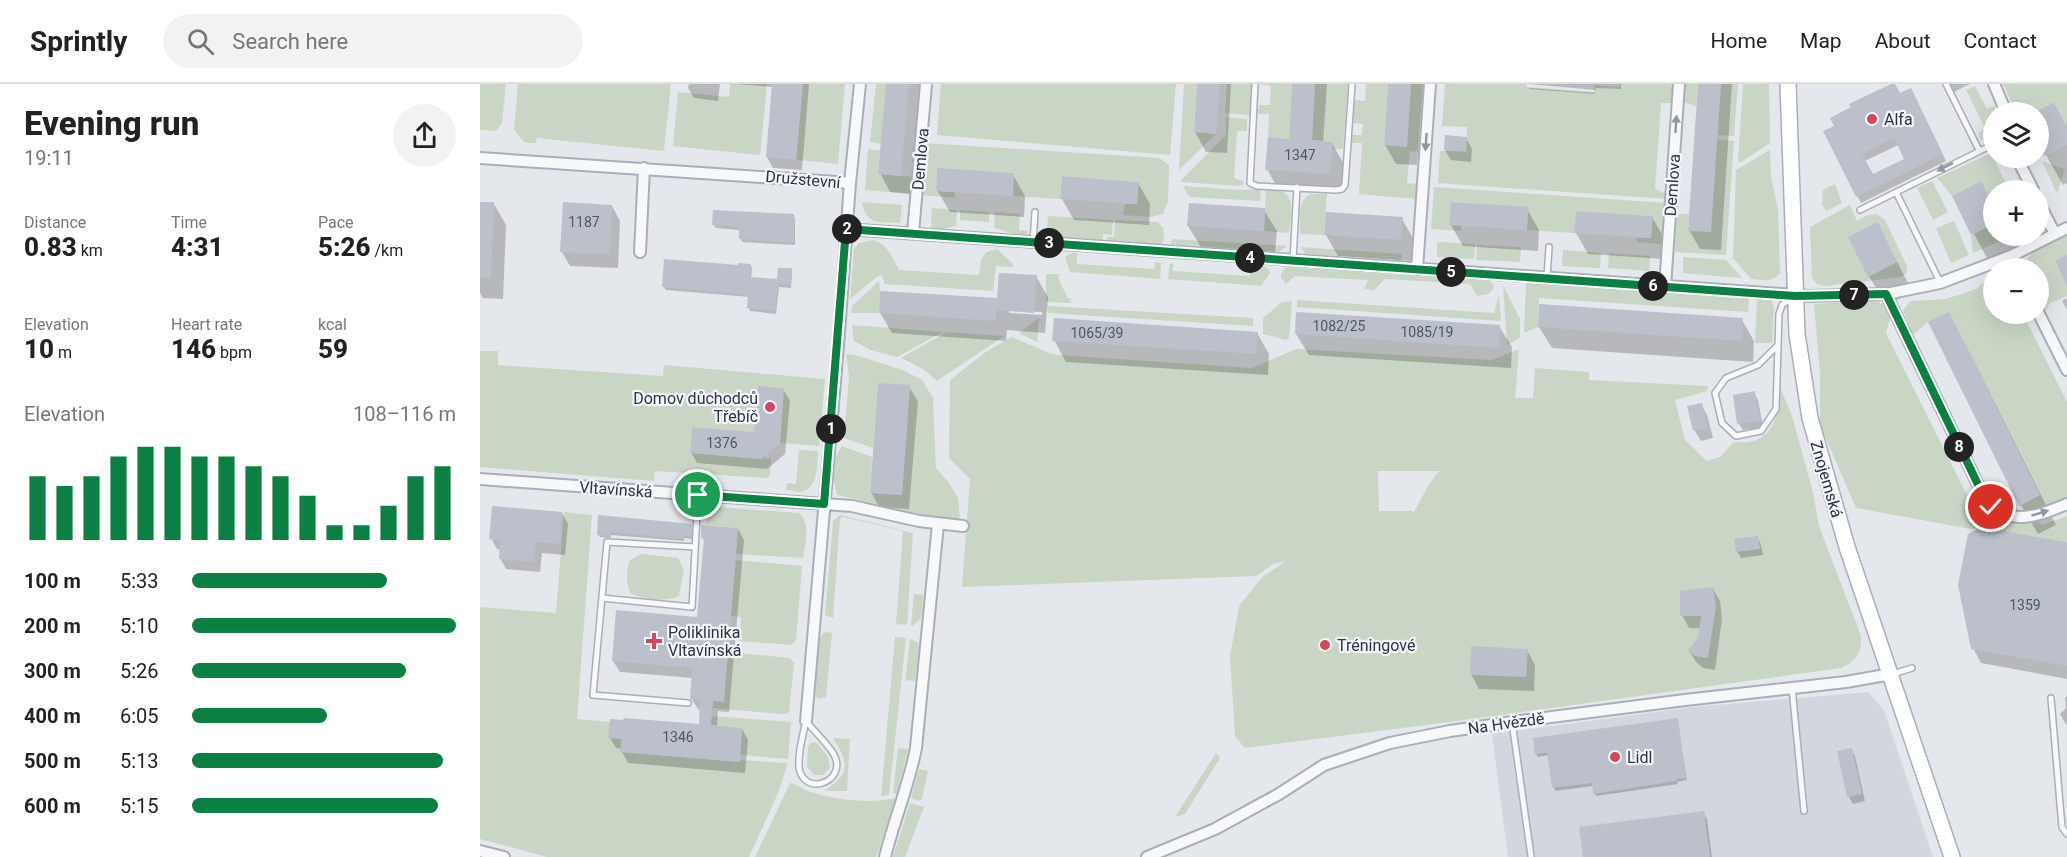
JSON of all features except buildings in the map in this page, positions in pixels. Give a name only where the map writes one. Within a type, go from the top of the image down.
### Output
[{"type":"street","points":[[849,183],[860,84]]},
{"type":"street","name":"Demlova","points":[[913,233],[926,84]]},
{"type":"street","points":[[1417,269],[1430,84]]},
{"type":"street","name":"Demlova","points":[[1665,287],[1679,84]]},
{"type":"street","name":"Znojemská","points":[[1788,84],[1795,296],[1800,361],[1809,418],[1847,547],[1952,857]]},
{"type":"street","points":[[1994,84],[2002,102]]},
{"type":"street","name":"Družstevní","points":[[480,158],[849,183],[846,229]]},
{"type":"street","points":[[640,252],[644,168]]},
{"type":"street","points":[[2049,222],[2055,234]]},
{"type":"street","points":[[806,721],[846,229],[1795,296],[1886,294],[1940,283],[2011,256],[2067,228]]},
{"type":"street","points":[[1886,294],[1985,499],[1991,507],[2018,518],[2037,515],[2067,504]]},
{"type":"street","points":[[2044,324],[2067,370]]},
{"type":"street","name":"Vltavínská","points":[[480,479],[852,506],[919,522],[963,526]]},
{"type":"street","points":[[885,857],[916,748],[938,524]]},
{"type":"street","name":"Na Hvězdě","points":[[1146,857],[1215,829],[1279,794],[1324,765],[1390,743],[1512,722],[1846,682],[1891,674]]},
{"type":"street","points":[[480,851],[504,857]]},
{"type":"lane","points":[[1255,84],[1250,183],[1257,186],[1335,190],[1342,189],[1346,184],[1352,84]]},
{"type":"lane","points":[[1946,84],[1979,150]]},
{"type":"lane","points":[[1860,210],[1983,148]]},
{"type":"lane","points":[[1293,260],[1297,188]]},
{"type":"lane","points":[[1896,192],[1940,283]]},
{"type":"lane","points":[[1033,242],[1035,212]]},
{"type":"lane","points":[[1547,278],[1549,247]]},
{"type":"lane","points":[[1778,345],[1758,364],[1726,378],[1715,393],[1722,423],[1736,436],[1761,431],[1776,409],[1779,314],[1782,305],[1795,296]]},
{"type":"lane","points":[[602,598],[692,607],[698,495]]},
{"type":"lane","points":[[688,703],[593,695],[607,542],[695,547]]},
{"type":"lane","points":[[1891,674],[1912,668]]},
{"type":"lane","points":[[1792,688],[1804,811]]},
{"type":"lane","points":[[2051,698],[2062,827],[2067,834]]},
{"type":"lane","points":[[806,721],[834,754],[837,768],[832,778],[823,784],[812,783],[800,772],[799,761],[806,721]]},
{"type":"lane","points":[[1512,722],[1531,856]]},
{"type":"shaded area","points":[[1868,692],[1884,710],[1933,857],[1508,857],[1492,734],[1694,707]]},
{"type":"green space","points":[[480,84],[506,84],[502,123],[496,131],[480,130]]},
{"type":"green space","points":[[518,84],[671,84],[664,151],[537,138],[536,143],[525,143],[514,130]]},
{"type":"green space","points":[[730,84],[767,84],[760,155],[673,146],[678,92],[729,97]]},
{"type":"green space","points":[[803,84],[845,84],[838,164],[796,160]]},
{"type":"green space","points":[[876,84],[886,84],[881,144],[870,142]]},
{"type":"green space","points":[[941,84],[1176,84],[1170,155],[937,135]]},
{"type":"green space","points":[[1184,84],[1197,84],[1194,132],[1216,134],[1179,170]]},
{"type":"green space","points":[[1227,84],[1252,84],[1250,115],[1225,113]]},
{"type":"green space","points":[[1260,84],[1292,84],[1289,139],[1268,137],[1269,114],[1258,114],[1259,105],[1270,105],[1271,86]]},
{"type":"green space","points":[[1315,84],[1348,84],[1343,149],[1332,149],[1332,142],[1312,140]]},
{"type":"green space","points":[[1366,84],[1388,84],[1384,145],[1407,146],[1411,84],[1424,84],[1420,152],[1410,151],[1407,183],[1417,184],[1417,199],[1359,194],[1362,143],[1352,143],[1352,135],[1362,135],[1363,124],[1353,123],[1354,100],[1365,101]]},
{"type":"green space","points":[[1445,84],[1526,84],[1527,87],[1594,92],[1595,85],[1620,87],[1620,84],[1675,84],[1673,103],[1661,103],[1655,189],[1667,194],[1667,199],[1438,183],[1440,151],[1466,151],[1467,127],[1442,126]]},
{"type":"green space","points":[[1683,84],[1698,84],[1696,106],[1682,99]]},
{"type":"green space","points":[[1721,84],[1738,84],[1734,136],[1717,135]]},
{"type":"green space","points":[[1743,84],[1769,84],[1770,143],[1738,162]]},
{"type":"green space","points":[[2003,84],[2067,84],[2067,128],[2054,102],[2049,104],[2049,102],[2011,102]]},
{"type":"green space","points":[[1975,86],[1983,102],[1983,124],[1966,90]]},
{"type":"green space","points":[[1226,117],[1247,119],[1247,131],[1237,131],[1234,178],[1243,181],[1244,184],[1239,186],[1181,182],[1226,135]]},
{"type":"green space","points":[[1983,130],[1983,140],[1980,139],[1979,133]]},
{"type":"green space","points":[[1717,139],[1734,141],[1726,255],[1675,252],[1677,214],[1689,214],[1688,231]]},
{"type":"green space","points":[[925,143],[1159,158],[1169,165],[1168,202],[1163,214],[1150,217],[1123,215],[1125,204],[1137,204],[1138,182],[1062,176],[1060,199],[1013,196],[1014,173],[937,169],[936,191],[955,192],[955,198],[920,195]]},
{"type":"green space","points":[[868,149],[880,150],[878,174],[914,177],[912,194],[865,190]]},
{"type":"green space","points":[[1770,150],[1771,177],[1778,209],[1780,273],[1770,280],[1751,279],[1733,258],[1736,170]]},
{"type":"green space","points":[[1983,157],[1983,168],[1998,168],[2004,180],[1983,180],[1983,185],[1981,181],[1952,196],[1937,178]]},
{"type":"green space","points":[[2049,163],[2065,169],[2057,194],[2045,168],[2049,168]]},
{"type":"green space","points":[[1932,181],[1948,212],[1933,220],[1917,188]]},
{"type":"green space","points":[[1835,184],[1842,203],[1826,211],[1822,204],[1823,190]]},
{"type":"green space","points":[[1183,186],[1239,190],[1261,189],[1260,201],[1189,197]]},
{"type":"green space","points":[[1434,187],[1667,203],[1663,244],[1637,242],[1637,238],[1651,238],[1652,216],[1576,211],[1574,233],[1527,230],[1528,208],[1451,202],[1449,225],[1461,226],[1461,231],[1431,229]]},
{"type":"green space","points":[[1266,189],[1282,192],[1289,197],[1291,212],[1289,233],[1264,231]]},
{"type":"green space","points":[[1310,194],[1327,194],[1324,235],[1300,234],[1301,206]]},
{"type":"green space","points":[[862,202],[902,205],[900,223],[871,219],[864,210]]},
{"type":"green space","points":[[1850,205],[1857,221],[1868,215],[1877,214],[1885,220],[1907,266],[1907,273],[1901,277],[1825,286],[1817,284],[1812,278],[1810,227]],"holes":[[[1878,223],[1897,262],[1868,276]]]},
{"type":"green space","points":[[932,208],[957,210],[956,226],[943,229],[931,228]]},
{"type":"green space","points":[[960,210],[989,212],[989,222],[960,220]]},
{"type":"green space","points":[[995,212],[1020,214],[1019,230],[1028,231],[1022,236],[994,228]]},
{"type":"green space","points":[[1048,216],[1113,220],[1112,235],[1103,234],[1103,242],[1047,238],[1040,232],[1047,232]]},
{"type":"green space","points":[[1115,220],[1158,222],[1163,228],[1164,240],[1160,245],[1107,242],[1107,237],[1114,237]]},
{"type":"green space","points":[[1954,221],[1969,255],[1951,263],[1936,228]]},
{"type":"green space","points":[[1983,229],[1983,246],[1989,246],[1973,253],[1971,235]]},
{"type":"green space","points":[[2067,235],[2067,254],[2055,260],[2067,287],[2067,296],[2049,305],[2049,258],[2028,258],[2044,246],[2049,246],[2049,243]]},
{"type":"green space","points":[[1172,239],[1287,246],[1279,252],[1171,244]]},
{"type":"green space","points":[[873,240],[886,248],[899,270],[979,275],[981,260],[986,252],[997,249],[1012,263],[1013,267],[996,266],[993,291],[885,284],[882,275],[850,299],[854,249],[859,243]]},
{"type":"green space","points":[[1437,242],[1475,244],[1474,259],[1437,257]]},
{"type":"green space","points":[[1477,245],[1521,247],[1520,262],[1476,260]]},
{"type":"green space","points":[[1300,247],[1402,254],[1401,260],[1306,254]]},
{"type":"green space","points":[[1563,250],[1601,253],[1600,268],[1562,266]]},
{"type":"green space","points":[[1077,253],[1077,264],[1154,269],[1155,262],[1161,263],[1160,279],[1070,272],[1065,257]]},
{"type":"green space","points":[[1609,253],[1650,256],[1649,271],[1608,268]]},
{"type":"green space","points":[[1683,257],[1726,260],[1742,278],[1683,273]]},
{"type":"green space","points":[[1170,263],[1173,264],[1173,271],[1250,276],[1251,265],[1266,267],[1270,271],[1261,286],[1168,279]]},
{"type":"green space","points":[[1285,268],[1490,281],[1494,288],[1488,294],[1477,296],[1470,284],[1385,279],[1374,290],[1364,289],[1368,280],[1295,276],[1286,284],[1281,274]]},
{"type":"green space","points":[[1046,274],[1060,276],[1058,278],[1068,299],[1071,298],[1070,303],[1046,302]]},
{"type":"green space","points":[[879,281],[879,313],[851,313],[852,306]]},
{"type":"green space","points":[[1526,283],[1749,298],[1748,312],[1539,298],[1538,327],[1524,333]]},
{"type":"green space","points":[[1983,283],[1983,324],[2028,324],[2067,402],[2067,497],[2022,513],[2019,506],[2040,495],[1928,322],[1913,335],[1903,310],[1911,301],[1946,299],[1976,289]]},
{"type":"green space","points":[[1503,285],[1520,319],[1520,338],[1507,345]]},
{"type":"green space","points":[[1499,295],[1501,321],[1297,307],[1297,300],[1494,313]]},
{"type":"green space","points":[[1757,299],[1772,301],[1774,307],[1772,343],[1755,343]]},
{"type":"green space","points":[[1292,301],[1289,338],[1286,340],[1263,334],[1263,318],[1282,302]]},
{"type":"green space","points":[[1877,301],[1885,305],[1891,315],[1886,333],[1974,509],[1984,503],[2027,522],[2034,517],[2042,525],[2067,516],[2067,542],[1981,527],[1971,529],[1856,508],[1820,425],[1820,373],[1814,304]]},
{"type":"green space","points":[[1047,306],[1253,318],[1253,326],[1048,313]]},
{"type":"green space","points":[[1039,318],[1037,342],[1019,333]]},
{"type":"green space","points":[[852,325],[943,332],[897,357],[871,350],[854,341]]},
{"type":"green space","points":[[947,332],[1004,336],[937,381],[923,369],[901,358]]},
{"type":"green space","points":[[1012,337],[1058,355],[1252,368],[1296,349],[1492,360],[1519,349],[1515,398],[1533,398],[1535,368],[1589,372],[1589,380],[1708,386],[1707,391],[1675,400],[1685,440],[1707,461],[1720,457],[1734,442],[1757,440],[1764,435],[1775,420],[1781,389],[1792,416],[1813,492],[1819,526],[1861,636],[1859,652],[1851,662],[1841,668],[1245,748],[1235,736],[1230,656],[1239,606],[1262,577],[1286,561],[1273,564],[1256,576],[962,587],[970,479],[949,458],[950,380],[987,351]],"holes":[[[1378,471],[1439,471],[1429,484],[1413,514],[1412,511],[1379,511]]]},
{"type":"green space","points":[[480,351],[498,351],[498,365],[663,376],[664,365],[825,379],[819,446],[780,443],[784,388],[754,432],[692,427],[690,453],[771,458],[770,475],[767,478],[655,471],[654,481],[480,467]]},
{"type":"green space","points":[[846,354],[903,370],[922,380],[933,398],[936,468],[950,484],[958,498],[960,520],[918,514],[837,495],[834,470],[836,458],[842,446],[872,457],[870,493],[902,495],[910,386],[878,383],[873,448],[844,438],[849,377]]},
{"type":"green space","points":[[799,450],[818,451],[816,476],[806,490],[800,492],[786,490],[787,483],[796,484]]},
{"type":"green space","points":[[717,507],[799,513],[803,517],[806,528],[803,558],[736,554],[738,528],[705,525],[709,513]]},
{"type":"green space","points":[[564,512],[592,515],[577,719],[610,722],[622,739],[621,752],[739,762],[740,760],[788,763],[778,793],[749,857],[547,857],[480,839],[480,607],[556,613]]},
{"type":"green space","points":[[840,515],[913,533],[907,625],[896,624],[903,531],[843,517],[840,519],[833,618],[825,615],[833,521]]},
{"type":"green space","points":[[641,554],[678,558],[684,570],[679,596],[655,599],[631,594],[627,581],[630,560]]},
{"type":"green space","points":[[736,560],[802,566],[796,640],[791,645],[739,641],[741,617],[731,616]]},
{"type":"green space","points":[[914,594],[923,595],[922,609],[919,621],[911,626]]},
{"type":"green space","points":[[823,633],[832,633],[826,697],[818,699],[815,694],[819,640]]},
{"type":"green space","points":[[895,637],[906,638],[889,795],[881,796]]},
{"type":"green space","points":[[910,639],[917,642],[919,647],[915,681],[907,680],[905,683]]},
{"type":"green space","points":[[738,653],[790,658],[794,663],[789,713],[712,708],[727,658],[737,658]]},
{"type":"green space","points":[[711,716],[791,722],[788,759],[740,755],[742,728],[711,725]]},
{"type":"green space","points":[[833,738],[850,739],[847,791],[824,791],[839,779],[845,768],[842,755]]},
{"type":"green space","points":[[812,742],[817,743],[828,757],[830,768],[823,775],[814,775],[807,767],[808,746]]},
{"type":"green space","points":[[898,748],[908,749],[897,794],[893,793]]},
{"type":"green space","points":[[1216,753],[1220,758],[1185,814],[1175,817]]},
{"type":"green space","points":[[919,769],[928,771],[922,799],[919,801],[911,798]]},
{"type":"green space","points":[[790,783],[811,792],[842,799],[875,801],[896,798],[876,857],[755,857]]},
{"type":"green space","points":[[910,803],[924,807],[905,857],[893,857]]},
{"type":"place","name":"Alfa","points":[[1872,119]]},
{"type":"place","name":"Domov důchodců Třebíč","points":[[770,407]]},
{"type":"place","name":"Poliklinika Vltavínská","points":[[654,641]]},
{"type":"place","name":"Tréningové","points":[[1325,645]]},
{"type":"place","name":"Lidl","points":[[1615,757]]},
{"type":"route","points":[[698,495],[824,504],[846,229],[1795,296],[1886,294],[1945,418],[1991,507]]}]
